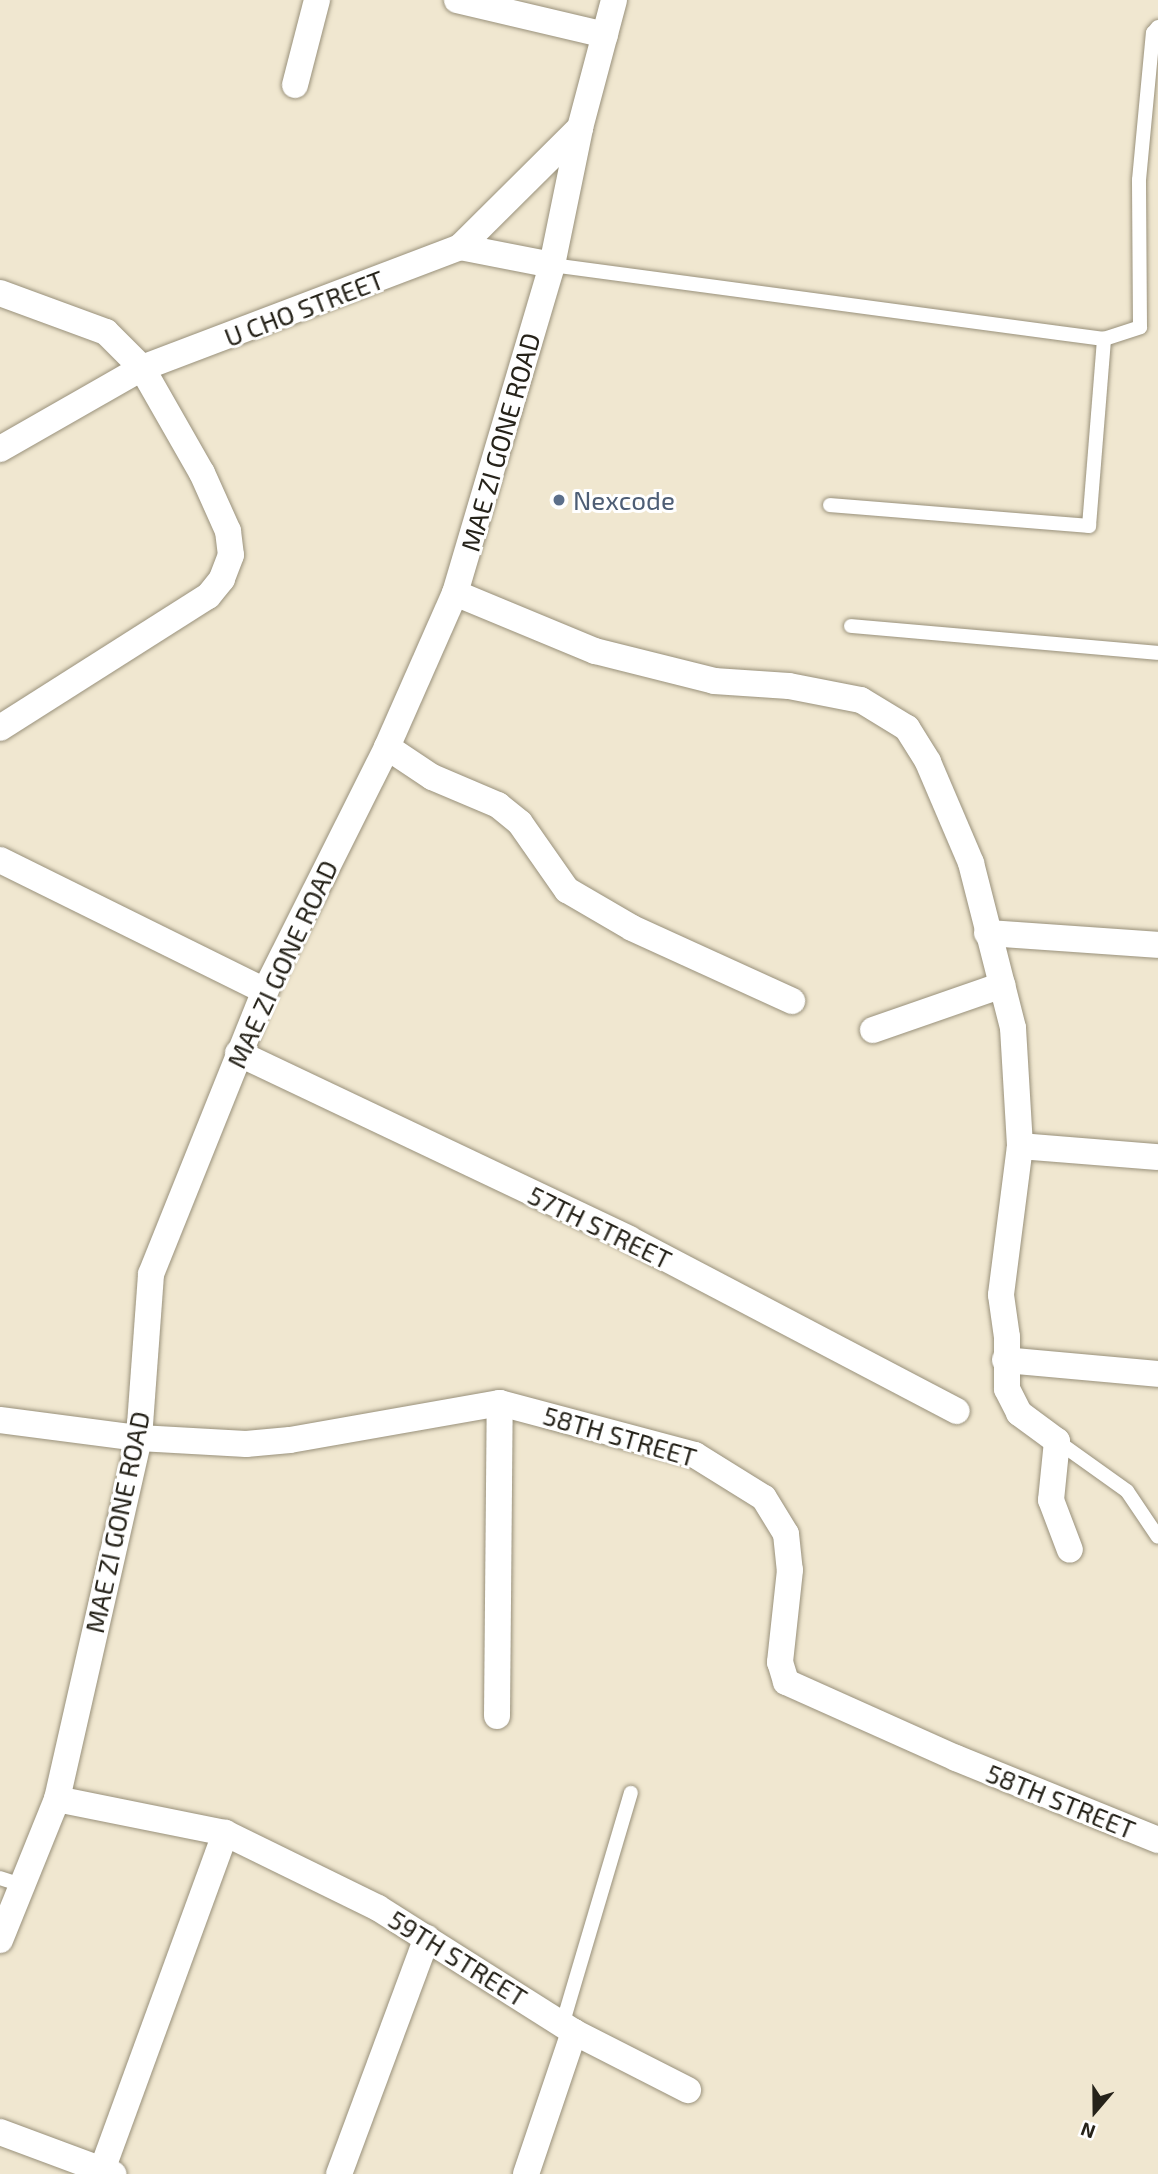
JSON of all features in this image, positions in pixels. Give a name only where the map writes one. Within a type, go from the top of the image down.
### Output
[{"type":"street","points":[[295,85],[317,0]]},
{"type":"street","points":[[457,0],[605,35]]},
{"type":"street","name":"MAE ZI GONE ROAD","points":[[0,1940],[10,1881],[57,1799],[139,1438],[151,1274],[238,1052],[265,991],[387,747],[456,593],[552,265],[580,128],[614,0]]},
{"type":"street","name":"U CHO STREET","points":[[0,449],[142,368],[460,247],[580,128]]},
{"type":"street","points":[[460,247],[552,265]]},
{"type":"street","points":[[0,293],[106,332],[142,368],[202,473],[228,531],[228,568],[208,596],[0,728]]},
{"type":"street","points":[[456,593],[595,651],[714,681],[789,686],[862,700],[907,728],[928,762],[971,863],[1013,1028],[1020,1146],[1001,1295],[1007,1337],[1007,1389],[1019,1413],[1057,1441],[1051,1500],[1069,1550]]},
{"type":"street","points":[[387,747],[432,776],[498,805],[520,823],[567,890],[632,928],[792,1001]]},
{"type":"street","points":[[0,860],[265,991]]},
{"type":"street","points":[[987,933],[1158,945]]},
{"type":"street","points":[[873,1030],[1002,985]]},
{"type":"street","name":"57TH STREET","points":[[238,1052],[629,1239],[957,1411]]},
{"type":"street","points":[[1020,1146],[1158,1157]]},
{"type":"street","points":[[1005,1360],[1158,1374]]},
{"type":"street","points":[[497,1716],[500,1403]]},
{"type":"street","name":"58TH STREET","points":[[0,1420],[139,1438],[246,1444],[290,1440],[500,1403],[695,1455],[764,1498],[786,1534],[790,1570],[780,1662],[786,1682],[956,1758],[1158,1840]]},
{"type":"street","name":"59TH STREET","points":[[57,1799],[225,1833],[331,1883],[427,1938],[568,2027],[688,2090]]},
{"type":"street","points":[[0,2132],[67,2161],[107,2172],[225,1833]]},
{"type":"street","points":[[339,2174],[427,1938]]},
{"type":"street","points":[[526,2174],[568,2027]]},
{"type":"lane","points":[[552,265],[1104,339],[1140,327],[1139,180],[1153,33],[1158,27]]},
{"type":"lane","points":[[830,505],[1089,526],[1104,339]]},
{"type":"lane","points":[[851,626],[1158,653]]},
{"type":"lane","points":[[1057,1441],[1127,1491],[1158,1537]]},
{"type":"lane","points":[[568,2027],[631,1793]]},
{"type":"place","name":"Nexcode","points":[[559,500]]}]
